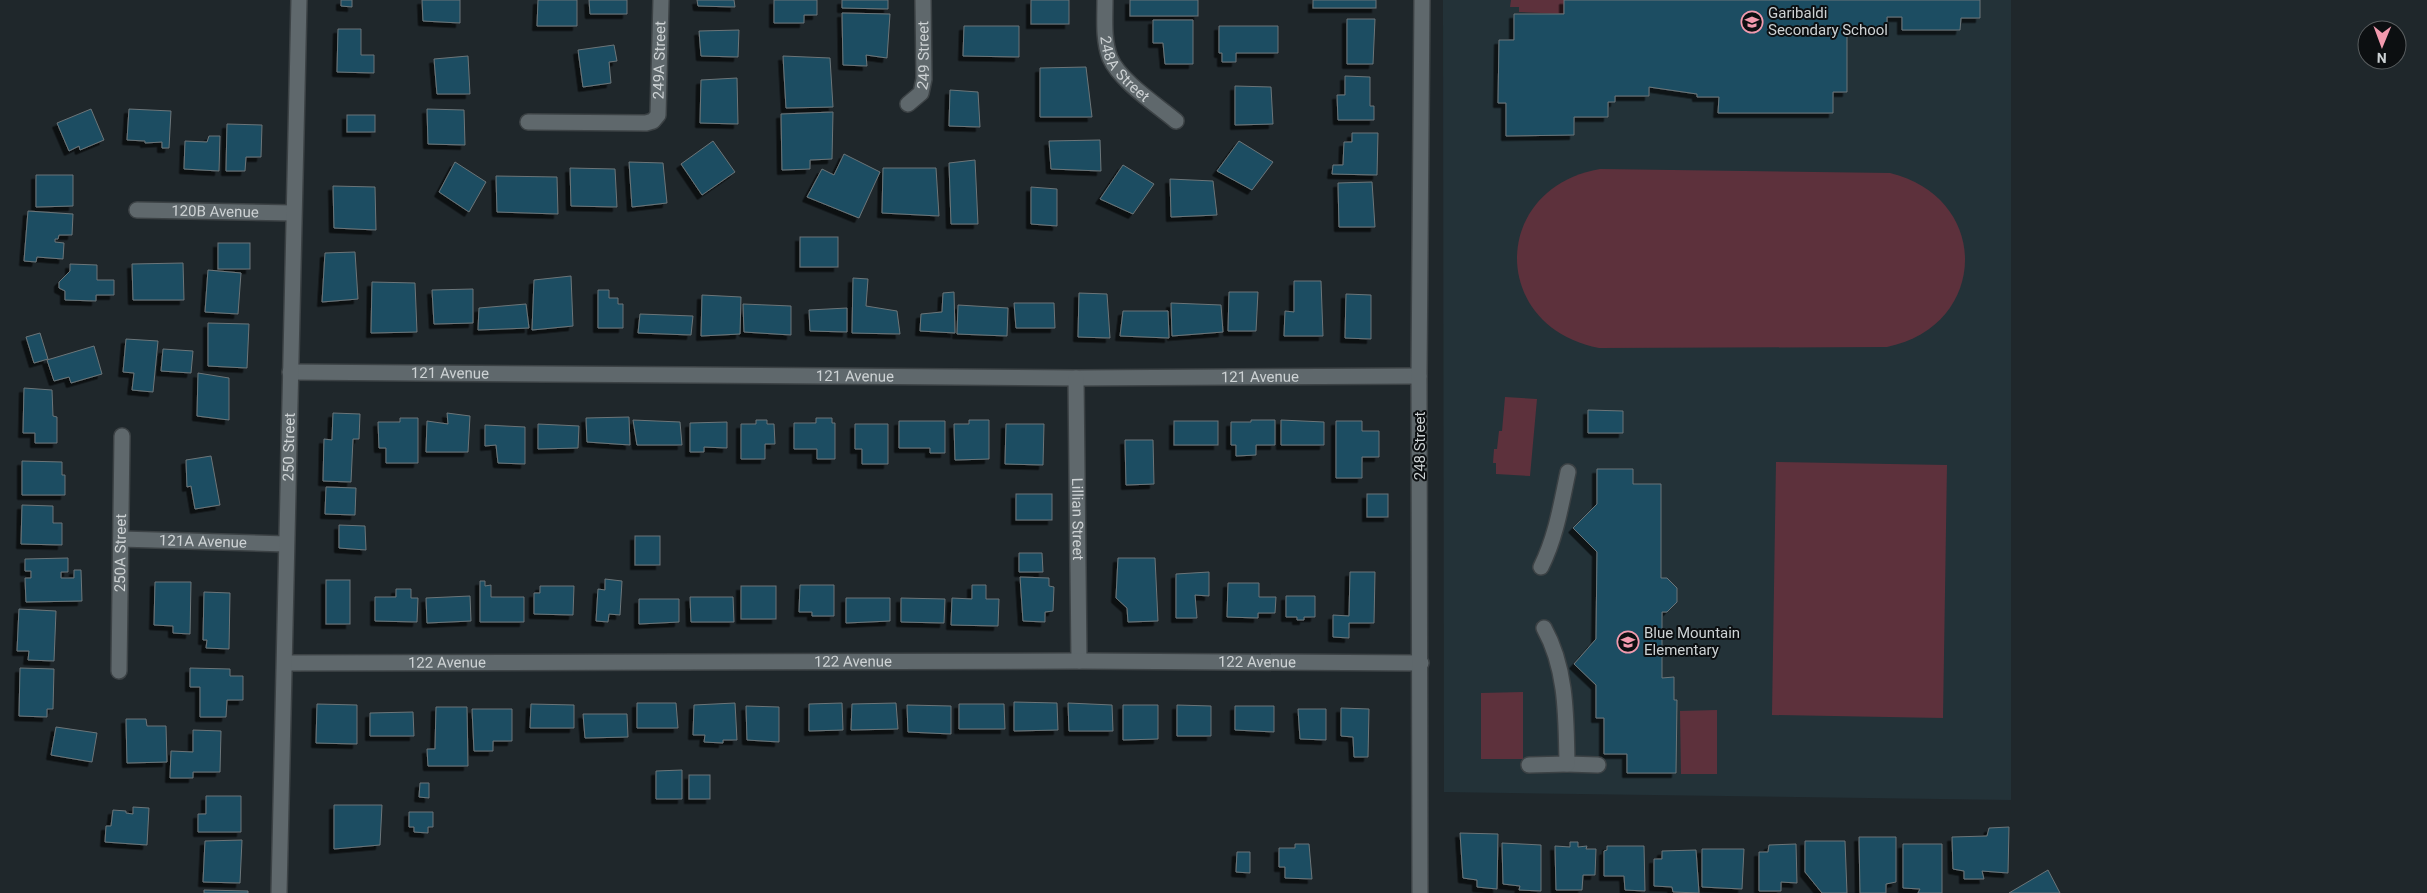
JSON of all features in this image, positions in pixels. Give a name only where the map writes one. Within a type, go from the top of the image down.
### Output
[{"type":"street","name":"250 Street","points":[[279,893],[299,0]]},
{"type":"street","name":"249A Street","points":[[528,122],[646,123],[653,121],[658,115],[660,0]]},
{"type":"street","name":"249 Street","points":[[908,104],[922,92],[924,79],[923,0]]},
{"type":"street","name":"248A Street","points":[[1105,0],[1105,36],[1110,58],[1121,75],[1176,121]]},
{"type":"street","name":"248 Street","points":[[1420,893],[1419,376],[1422,0]]},
{"type":"street","name":"120B Avenue","points":[[137,210],[293,213]]},
{"type":"street","name":"121 Avenue","points":[[290,372],[1076,378],[1419,376]]},
{"type":"street","name":"Lillian Street","points":[[1076,378],[1079,661]]},
{"type":"street","name":"250A Street","points":[[119,671],[122,436]]},
{"type":"street","points":[[1541,567],[1551,547],[1568,472]]},
{"type":"street","name":"121A Avenue","points":[[121,539],[286,544]]},
{"type":"street","points":[[1544,628],[1554,645],[1566,707],[1567,764]]},
{"type":"street","name":"122 Avenue","points":[[285,663],[1079,661],[1421,664]]},
{"type":"street","points":[[1530,765],[1598,765]]},
{"type":"shaded area","points":[[1443,0],[2011,0],[2011,800],[1444,792]]},
{"type":"shaded area","points":[[1511,0],[1564,0],[1564,14],[1519,12],[1519,7],[1510,7]]},
{"type":"shaded area","points":[[1600,169],[1890,173],[1923,187],[1947,208],[1961,234],[1965,262],[1960,289],[1945,314],[1921,335],[1887,347],[1599,348],[1563,335],[1537,314],[1522,287],[1517,258],[1522,228],[1538,202],[1564,181]]},
{"type":"shaded area","points":[[1505,397],[1537,399],[1530,476],[1496,474],[1496,463],[1493,463],[1494,449],[1497,449],[1499,431],[1502,431]]},
{"type":"shaded area","points":[[1776,462],[1947,465],[1943,718],[1772,715]]},
{"type":"shaded area","points":[[1523,692],[1523,759],[1481,759],[1481,693]]},
{"type":"shaded area","points":[[1717,710],[1717,774],[1681,774],[1680,711]]},
{"type":"building","points":[[341,0],[352,0],[352,7],[341,6]]},
{"type":"building","points":[[422,0],[460,0],[460,23],[423,21]]},
{"type":"building","points":[[538,0],[577,0],[577,26],[537,26]]},
{"type":"building","points":[[589,0],[627,0],[627,14],[590,14]]},
{"type":"building","points":[[697,0],[734,0],[735,7],[698,6]]},
{"type":"building","points":[[774,0],[817,0],[817,15],[804,15],[804,23],[774,23]]},
{"type":"building","points":[[842,0],[888,0],[888,9],[842,8]]},
{"type":"building","points":[[1031,0],[1069,0],[1069,24],[1031,24]]},
{"type":"building","points":[[1130,0],[1198,0],[1198,16],[1130,16]]},
{"type":"building","points":[[1313,0],[1376,0],[1376,8],[1313,8]]},
{"type":"building","points":[[1564,0],[1980,0],[1980,18],[1961,18],[1960,30],[1902,30],[1902,17],[1887,17],[1887,28],[1847,27],[1847,92],[1833,92],[1833,113],[1718,113],[1719,97],[1697,97],[1697,94],[1649,87],[1649,96],[1615,96],[1615,102],[1608,102],[1608,117],[1574,117],[1574,135],[1506,136],[1506,103],[1498,103],[1499,40],[1514,40],[1514,14],[1564,14]]},
{"type":"building","points":[[842,13],[890,14],[887,58],[866,55],[867,66],[843,65]]},
{"type":"building","points":[[1347,19],[1375,19],[1373,64],[1347,64]]},
{"type":"building","points":[[1153,20],[1193,20],[1193,64],[1165,64],[1163,43],[1153,43]]},
{"type":"building","points":[[964,26],[1019,26],[1019,57],[963,56]]},
{"type":"building","points":[[1219,26],[1278,26],[1278,53],[1236,53],[1236,62],[1222,62],[1222,53],[1219,53]]},
{"type":"building","points":[[338,29],[361,29],[361,55],[374,55],[374,73],[337,72]]},
{"type":"building","points":[[739,30],[738,57],[701,56],[699,31]]},
{"type":"building","points":[[614,45],[617,61],[609,62],[611,83],[583,87],[578,50]]},
{"type":"building","points":[[468,56],[470,94],[437,94],[434,59]]},
{"type":"building","points":[[783,56],[830,58],[833,107],[786,108]]},
{"type":"building","points":[[1086,67],[1092,117],[1040,117],[1040,68]]},
{"type":"building","points":[[1345,76],[1370,77],[1370,106],[1374,106],[1374,120],[1338,120],[1337,95],[1345,95]]},
{"type":"building","points":[[737,78],[738,124],[700,123],[701,80]]},
{"type":"building","points":[[1235,86],[1271,87],[1273,124],[1235,125]]},
{"type":"building","points":[[950,90],[978,92],[980,127],[949,126]]},
{"type":"building","points":[[91,109],[104,140],[80,150],[79,146],[69,151],[57,123]]},
{"type":"building","points":[[129,109],[171,111],[169,148],[162,148],[162,142],[145,143],[145,141],[127,140]]},
{"type":"building","points":[[427,109],[464,110],[465,145],[428,144]]},
{"type":"building","points":[[833,112],[832,159],[810,160],[810,169],[782,170],[781,114]]},
{"type":"building","points":[[347,115],[375,115],[375,132],[347,132]]},
{"type":"building","points":[[227,124],[262,125],[261,157],[246,157],[245,171],[226,171]]},
{"type":"building","points":[[1352,133],[1378,133],[1377,175],[1332,174],[1333,165],[1343,165],[1344,142],[1352,142]]},
{"type":"building","points":[[209,136],[220,136],[219,171],[184,169],[185,141],[207,142]]},
{"type":"building","points":[[1100,140],[1101,171],[1051,169],[1049,141]]},
{"type":"building","points":[[713,141],[735,172],[702,195],[681,164]]},
{"type":"building","points":[[1239,141],[1273,162],[1252,190],[1217,171]]},
{"type":"building","points":[[844,154],[880,172],[859,218],[807,197],[822,169],[834,175]]},
{"type":"building","points":[[975,160],[978,224],[951,224],[949,163]]},
{"type":"building","points":[[455,162],[486,182],[469,212],[439,192]]},
{"type":"building","points":[[629,162],[663,163],[667,203],[632,207]]},
{"type":"building","points":[[1123,165],[1154,184],[1133,214],[1100,199]]},
{"type":"building","points":[[570,168],[615,169],[617,207],[571,206]]},
{"type":"building","points":[[883,168],[936,168],[939,216],[882,213]]},
{"type":"building","points":[[36,175],[73,175],[73,206],[36,207]]},
{"type":"building","points":[[496,176],[557,177],[558,214],[497,212]]},
{"type":"building","points":[[1170,179],[1213,181],[1217,215],[1171,217]]},
{"type":"building","points":[[1372,182],[1375,227],[1339,227],[1338,183]]},
{"type":"building","points":[[333,186],[375,187],[376,230],[334,228]]},
{"type":"building","points":[[1031,187],[1057,189],[1057,226],[1031,224]]},
{"type":"building","points":[[28,211],[73,214],[72,235],[59,235],[58,239],[55,239],[55,242],[64,243],[63,259],[37,257],[36,262],[24,261]]},
{"type":"building","points":[[800,237],[838,237],[838,267],[800,267]]},
{"type":"building","points":[[218,243],[250,243],[250,269],[218,269]]},
{"type":"building","points":[[355,252],[358,299],[322,302],[325,253]]},
{"type":"building","points":[[183,263],[184,300],[133,300],[132,264]]},
{"type":"building","points":[[70,264],[97,265],[97,280],[114,280],[114,295],[96,295],[96,301],[65,300],[65,291],[59,288],[59,282],[70,271]]},
{"type":"building","points":[[208,270],[241,273],[238,314],[205,312]]},
{"type":"building","points":[[571,276],[573,326],[532,330],[534,280]]},
{"type":"building","points":[[853,278],[868,279],[866,306],[897,311],[900,334],[852,333]]},
{"type":"building","points":[[1294,281],[1321,281],[1323,336],[1284,336],[1285,311],[1294,312]]},
{"type":"building","points":[[372,282],[415,283],[417,332],[371,333]]},
{"type":"building","points":[[473,289],[473,323],[434,324],[432,290]]},
{"type":"building","points":[[598,290],[609,290],[609,298],[618,298],[618,304],[623,304],[623,328],[598,328]]},
{"type":"building","points":[[954,292],[955,333],[920,331],[921,314],[942,312],[943,293]]},
{"type":"building","points":[[1229,292],[1258,292],[1256,331],[1228,331]]},
{"type":"building","points":[[1079,293],[1107,294],[1110,338],[1078,337]]},
{"type":"building","points":[[1346,294],[1371,295],[1371,339],[1345,338]]},
{"type":"building","points":[[702,295],[741,297],[740,334],[701,336]]},
{"type":"building","points":[[1014,303],[1054,303],[1055,328],[1016,328]]},
{"type":"building","points":[[1171,303],[1221,305],[1223,332],[1172,336]]},
{"type":"building","points":[[526,304],[529,328],[478,330],[479,308]]},
{"type":"building","points":[[743,304],[791,306],[791,335],[744,332]]},
{"type":"building","points":[[958,305],[1008,308],[1007,336],[957,334]]},
{"type":"building","points":[[847,308],[847,332],[810,331],[809,310]]},
{"type":"building","points":[[1123,311],[1168,311],[1169,338],[1120,336]]},
{"type":"building","points":[[640,314],[693,316],[691,335],[638,333]]},
{"type":"building","points":[[208,323],[249,324],[247,368],[208,366]]},
{"type":"building","points":[[40,333],[48,359],[34,363],[26,337]]},
{"type":"building","points":[[126,339],[158,341],[153,392],[132,390],[134,373],[123,372]]},
{"type":"building","points":[[94,346],[102,374],[71,383],[69,377],[54,381],[47,360]]},
{"type":"building","points":[[163,349],[193,351],[191,373],[161,371]]},
{"type":"building","points":[[198,373],[229,378],[229,420],[197,416]]},
{"type":"building","points":[[24,388],[52,390],[53,416],[57,417],[57,443],[35,443],[35,433],[23,433]]},
{"type":"building","points":[[1588,410],[1623,411],[1623,433],[1588,433]]},
{"type":"building","points":[[333,413],[360,414],[359,439],[353,439],[351,482],[323,481],[324,439],[332,440]]},
{"type":"building","points":[[447,413],[470,416],[468,452],[426,452],[427,421],[448,424]]},
{"type":"building","points":[[629,417],[630,445],[587,442],[586,418]]},
{"type":"building","points":[[400,418],[418,418],[418,463],[386,463],[386,448],[379,448],[378,422],[400,422]]},
{"type":"building","points":[[816,418],[832,418],[832,423],[835,423],[835,459],[817,459],[817,449],[794,449],[794,423],[816,423]]},
{"type":"building","points":[[633,420],[680,422],[682,445],[637,445]]},
{"type":"building","points":[[756,420],[767,420],[767,424],[774,424],[775,444],[765,444],[765,459],[741,459],[741,424],[756,424]]},
{"type":"building","points":[[969,420],[989,420],[989,459],[955,460],[954,424],[969,424]]},
{"type":"building","points":[[1251,420],[1275,420],[1275,445],[1256,445],[1256,455],[1236,456],[1236,445],[1231,445],[1231,422],[1251,422]]},
{"type":"building","points":[[1281,420],[1324,422],[1324,445],[1281,445]]},
{"type":"building","points":[[899,421],[945,421],[945,453],[930,453],[930,448],[899,448]]},
{"type":"building","points":[[1174,421],[1218,421],[1218,445],[1174,445]]},
{"type":"building","points":[[1336,421],[1362,421],[1362,431],[1379,431],[1379,457],[1362,457],[1362,478],[1336,478]]},
{"type":"building","points":[[727,422],[727,448],[704,447],[704,452],[690,452],[690,423]]},
{"type":"building","points":[[538,424],[579,426],[578,448],[538,449]]},
{"type":"building","points":[[855,424],[888,424],[888,464],[862,464],[862,449],[855,449]]},
{"type":"building","points":[[1006,424],[1044,424],[1043,465],[1005,464]]},
{"type":"building","points":[[485,425],[525,427],[525,464],[498,463],[496,445],[485,446]]},
{"type":"building","points":[[1125,440],[1153,440],[1154,484],[1126,485]]},
{"type":"building","points":[[211,456],[220,505],[195,509],[191,486],[187,487],[186,460]]},
{"type":"building","points":[[22,461],[62,462],[62,475],[65,475],[65,495],[22,495]]},
{"type":"building","points":[[1597,469],[1633,469],[1633,484],[1661,484],[1661,578],[1667,578],[1677,588],[1677,602],[1667,612],[1662,612],[1662,678],[1674,677],[1674,700],[1677,700],[1676,773],[1627,773],[1627,754],[1604,754],[1604,718],[1596,718],[1596,685],[1574,664],[1596,639],[1597,552],[1573,528],[1597,504]]},
{"type":"building","points":[[326,487],[356,488],[355,515],[325,514]]},
{"type":"building","points":[[1016,494],[1052,494],[1052,520],[1016,520]]},
{"type":"building","points":[[1367,494],[1388,494],[1388,517],[1367,517]]},
{"type":"building","points":[[22,505],[53,506],[53,523],[62,523],[62,545],[21,544]]},
{"type":"building","points":[[339,525],[365,526],[366,550],[339,548]]},
{"type":"building","points":[[635,536],[660,536],[660,565],[635,565]]},
{"type":"building","points":[[1019,553],[1042,553],[1043,572],[1019,572]]},
{"type":"building","points":[[68,558],[68,572],[61,572],[61,578],[74,578],[74,570],[81,570],[82,601],[26,602],[25,578],[31,578],[31,571],[25,571],[25,559]]},
{"type":"building","points":[[1118,558],[1155,558],[1158,621],[1128,622],[1127,608],[1116,598]]},
{"type":"building","points":[[1209,572],[1209,596],[1195,595],[1197,618],[1176,618],[1176,574]]},
{"type":"building","points":[[1350,572],[1375,572],[1374,623],[1349,623],[1349,638],[1333,637],[1333,615],[1349,616]]},
{"type":"building","points":[[1020,577],[1049,578],[1049,586],[1054,587],[1053,611],[1045,612],[1045,622],[1023,621]]},
{"type":"building","points":[[605,579],[622,581],[620,615],[609,614],[608,622],[596,621],[598,589],[605,590]]},
{"type":"building","points":[[326,580],[350,580],[350,624],[326,624]]},
{"type":"building","points":[[480,581],[485,581],[485,586],[491,585],[491,597],[524,597],[524,622],[480,622]]},
{"type":"building","points":[[155,582],[191,582],[190,634],[173,633],[173,626],[154,625]]},
{"type":"building","points":[[1228,583],[1259,583],[1259,597],[1276,597],[1275,613],[1258,613],[1258,618],[1227,617]]},
{"type":"building","points":[[800,585],[834,585],[834,616],[812,616],[812,612],[799,612]]},
{"type":"building","points":[[972,585],[986,585],[986,599],[999,599],[998,626],[951,625],[952,598],[972,599]]},
{"type":"building","points":[[540,586],[574,586],[573,615],[534,614],[534,593],[540,593]]},
{"type":"building","points":[[741,586],[776,586],[776,619],[741,619]]},
{"type":"building","points":[[396,589],[411,589],[411,598],[418,598],[417,622],[375,621],[375,597],[396,597]]},
{"type":"building","points":[[204,592],[230,593],[229,649],[206,648],[207,640],[203,640]]},
{"type":"building","points":[[470,596],[471,621],[427,623],[426,598]]},
{"type":"building","points":[[1286,596],[1315,596],[1315,617],[1304,617],[1304,620],[1297,620],[1297,617],[1286,617]]},
{"type":"building","points":[[690,597],[733,597],[734,622],[691,622]]},
{"type":"building","points":[[846,598],[890,598],[890,621],[846,623]]},
{"type":"building","points":[[901,598],[945,599],[944,623],[901,622]]},
{"type":"building","points":[[639,599],[679,599],[679,622],[639,624]]},
{"type":"building","points":[[19,609],[56,611],[54,661],[28,660],[29,651],[17,651]]},
{"type":"building","points":[[20,668],[54,669],[53,709],[47,709],[47,717],[19,716]]},
{"type":"building","points":[[190,668],[230,669],[230,676],[243,676],[243,700],[227,700],[226,717],[200,717],[200,687],[190,687]]},
{"type":"building","points":[[1014,702],[1057,703],[1058,730],[1014,731]]},
{"type":"building","points":[[637,703],[676,703],[678,728],[637,728]]},
{"type":"building","points":[[735,703],[737,740],[723,740],[723,743],[704,742],[705,735],[693,735],[694,705]]},
{"type":"building","points":[[842,703],[843,730],[809,731],[809,704]]},
{"type":"building","points":[[896,703],[898,729],[851,730],[852,704]]},
{"type":"building","points":[[1068,703],[1112,705],[1113,731],[1069,731]]},
{"type":"building","points":[[317,704],[357,705],[357,744],[316,743]]},
{"type":"building","points":[[531,704],[574,705],[574,728],[530,728]]},
{"type":"building","points":[[959,704],[1004,704],[1005,729],[959,729]]},
{"type":"building","points":[[907,705],[951,706],[951,734],[908,732]]},
{"type":"building","points":[[1123,705],[1158,705],[1158,739],[1123,740]]},
{"type":"building","points":[[1177,705],[1211,706],[1211,736],[1177,736]]},
{"type":"building","points":[[746,706],[779,707],[779,742],[747,740]]},
{"type":"building","points":[[1235,706],[1274,706],[1274,732],[1235,730]]},
{"type":"building","points":[[436,707],[467,707],[468,766],[428,766],[427,749],[435,749]]},
{"type":"building","points":[[1341,708],[1369,709],[1368,757],[1354,757],[1353,737],[1341,736]]},
{"type":"building","points":[[472,709],[512,709],[512,741],[493,741],[493,751],[474,751]]},
{"type":"building","points":[[1298,709],[1326,709],[1326,740],[1300,739]]},
{"type":"building","points":[[413,712],[414,736],[370,736],[370,713]]},
{"type":"building","points":[[583,714],[627,714],[628,737],[585,738]]},
{"type":"building","points":[[126,719],[146,719],[147,726],[166,726],[167,762],[127,763]]},
{"type":"building","points":[[56,727],[97,733],[92,762],[51,755]]},
{"type":"building","points":[[193,730],[221,731],[220,772],[193,772],[193,778],[170,778],[171,751],[193,752]]},
{"type":"building","points":[[682,770],[682,799],[656,799],[656,771]]},
{"type":"building","points":[[689,775],[710,775],[710,799],[689,799]]},
{"type":"building","points":[[420,783],[429,783],[429,798],[419,797]]},
{"type":"building","points":[[206,796],[241,796],[241,832],[198,832],[198,814],[206,814]]},
{"type":"building","points":[[334,805],[382,805],[380,845],[334,849]]},
{"type":"building","points":[[133,807],[149,808],[147,845],[105,842],[106,826],[111,826],[113,810],[126,811],[126,813],[133,814]]},
{"type":"building","points":[[409,812],[433,812],[433,827],[428,827],[428,833],[414,832],[414,827],[409,827]]},
{"type":"building","points":[[2009,827],[2008,873],[1982,871],[1984,879],[1964,879],[1964,871],[1953,869],[1952,837],[1987,836],[1989,828]]},
{"type":"building","points":[[1460,833],[1498,834],[1497,889],[1477,887],[1477,880],[1463,878]]},
{"type":"building","points":[[1859,837],[1896,837],[1896,882],[1886,884],[1886,893],[1860,893]]},
{"type":"building","points":[[242,840],[240,883],[203,882],[205,841]]},
{"type":"building","points":[[1805,841],[1845,841],[1847,893],[1822,893],[1805,872]]},
{"type":"building","points":[[1570,842],[1578,842],[1578,847],[1587,846],[1586,849],[1596,849],[1595,875],[1583,875],[1582,890],[1556,890],[1555,846],[1570,847]]},
{"type":"building","points":[[1502,843],[1541,845],[1541,891],[1519,890],[1520,886],[1503,884]]},
{"type":"building","points":[[1295,844],[1309,844],[1312,879],[1285,878],[1285,867],[1279,867],[1279,848],[1295,848]]},
{"type":"building","points":[[1796,844],[1797,883],[1781,882],[1781,891],[1759,891],[1759,852],[1768,852],[1769,845]]},
{"type":"building","points":[[1903,844],[1942,844],[1942,893],[1918,893],[1920,889],[1903,888]]},
{"type":"building","points":[[1607,846],[1644,846],[1645,891],[1625,890],[1624,876],[1604,876],[1604,851],[1607,850]]},
{"type":"building","points":[[1702,849],[1744,849],[1742,889],[1702,887]]},
{"type":"building","points":[[1696,850],[1699,893],[1673,892],[1672,887],[1654,886],[1654,859],[1662,859],[1662,851]]},
{"type":"building","points":[[1237,852],[1250,852],[1250,873],[1236,872]]},
{"type":"building","points":[[2048,870],[2060,893],[2009,893]]},
{"type":"building","points":[[204,890],[248,891],[248,893],[204,893]]},
{"type":"place","name":"Garibaldi Secondary School","points":[[1752,22]]},
{"type":"place","name":"Blue Mountain Elementary","points":[[1628,642]]}]
